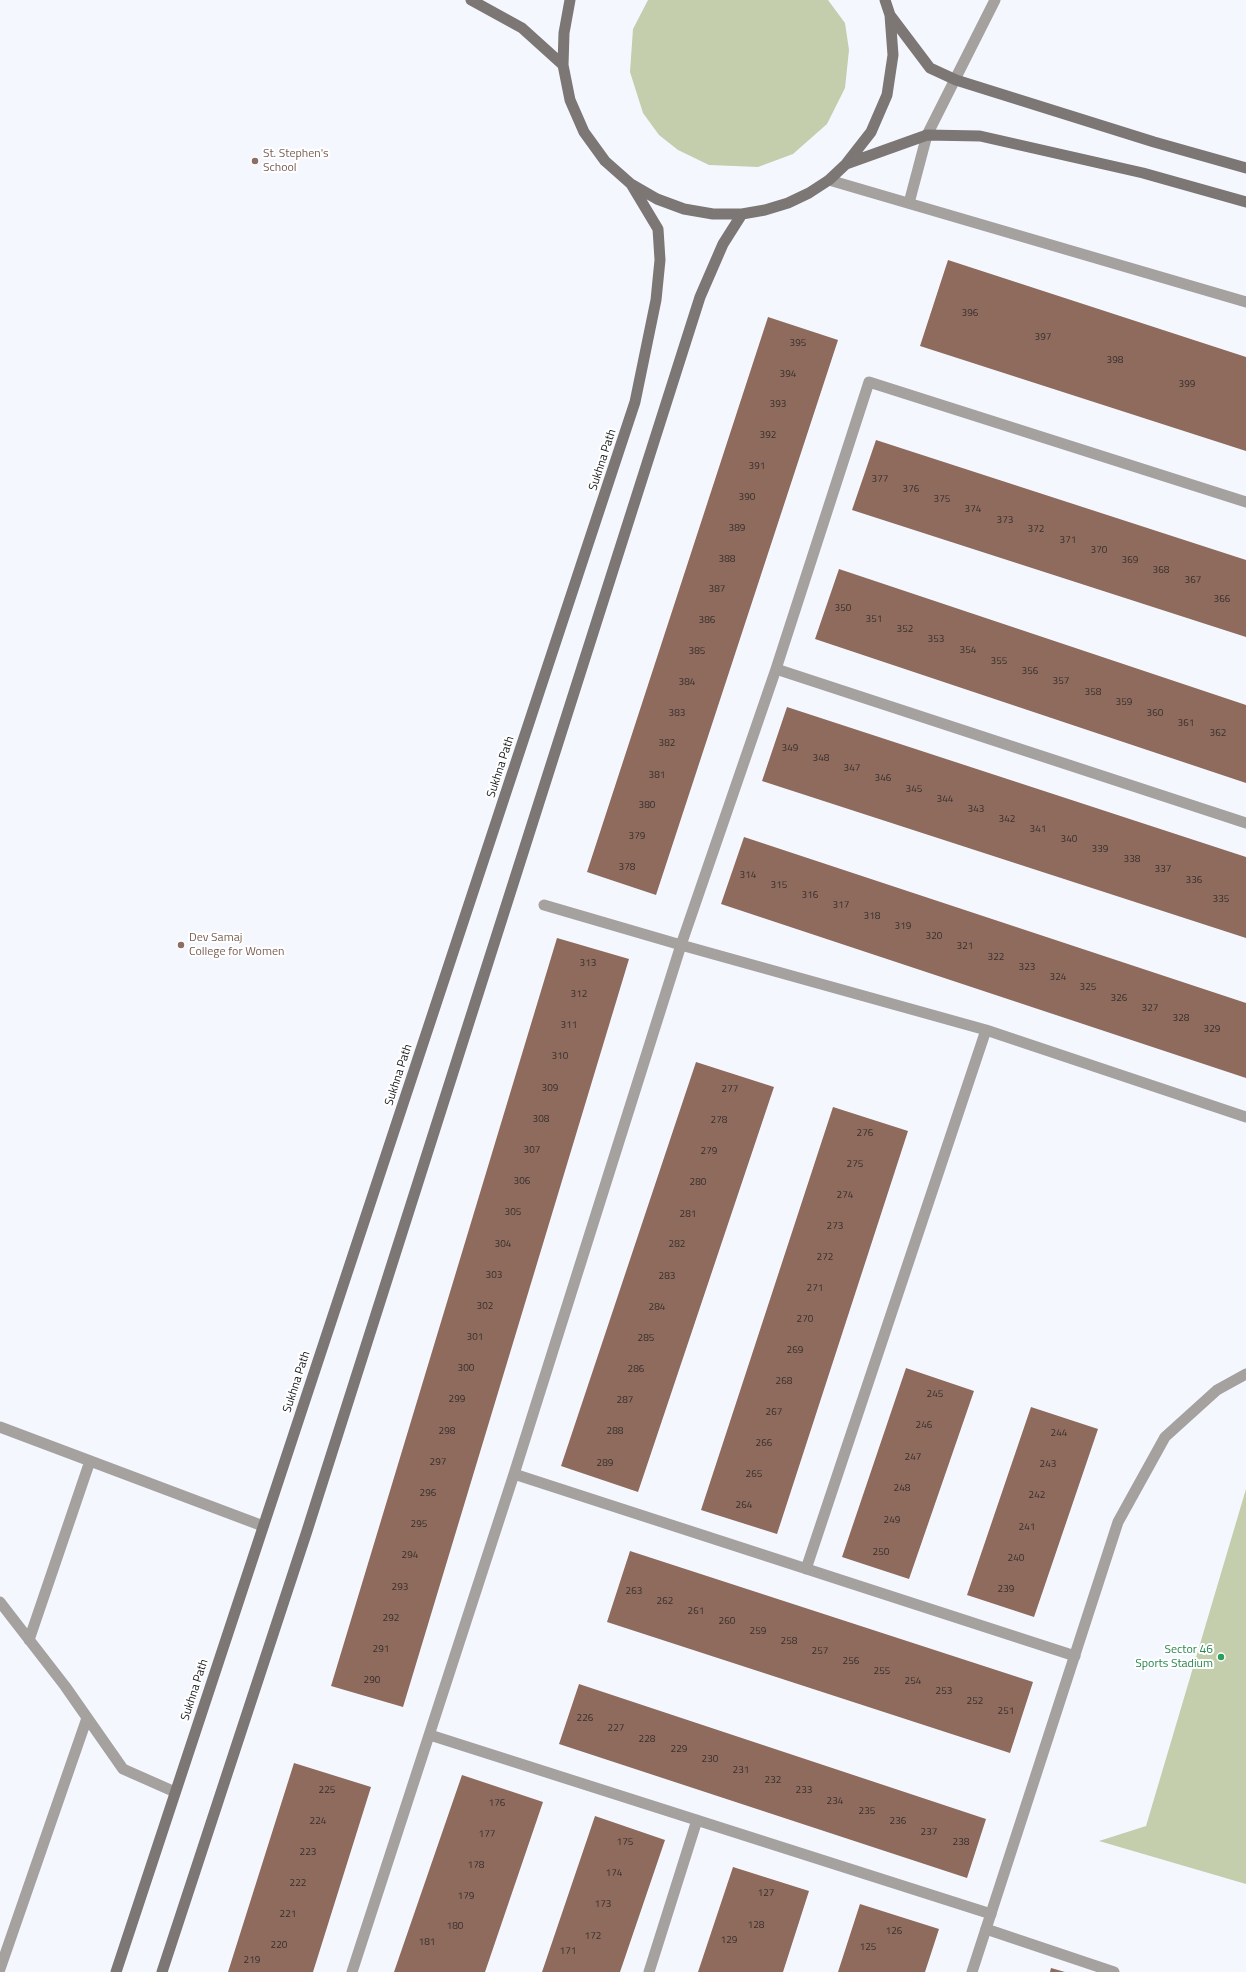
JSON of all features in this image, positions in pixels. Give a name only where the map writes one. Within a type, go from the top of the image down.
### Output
[{"type":"main road","points":[[470,0],[522,28],[563,65]]},
{"type":"main road","points":[[570,0],[564,33],[563,65],[570,100],[584,132],[605,161],[631,184],[656,199],[684,209],[713,214],[742,214],[765,210],[788,203],[809,193],[829,180],[846,164],[871,132],[887,95],[893,55],[890,14],[885,0]]},
{"type":"main road","points":[[890,14],[930,68],[956,80],[1154,142],[1246,168]]},
{"type":"main road","points":[[846,164],[927,135],[980,136],[1143,173],[1246,202]]},
{"type":"main road","name":"Sukhna Path","points":[[116,1972],[635,402],[656,300],[660,260],[658,229],[631,184]]},
{"type":"main road","points":[[162,1972],[308,1527],[700,297],[723,244],[742,214]]},
{"type":"street","points":[[909,204],[927,135],[995,0]]},
{"type":"street","points":[[829,180],[1246,302]]},
{"type":"street","points":[[352,1972],[514,1474],[681,946],[776,669],[869,382],[1246,502]]},
{"type":"street","points":[[776,669],[1246,823]]},
{"type":"street","points":[[544,905],[681,946],[986,1030],[1246,1117]]},
{"type":"street","points":[[806,1569],[986,1030]]},
{"type":"street","points":[[972,1972],[1118,1522],[1165,1437],[1217,1390],[1246,1374]]},
{"type":"street","points":[[0,1428],[263,1526]]},
{"type":"street","points":[[29,1640],[90,1461]]},
{"type":"street","points":[[514,1474],[1075,1656]]},
{"type":"street","points":[[0,1602],[87,1718],[123,1769],[175,1792]]},
{"type":"street","points":[[0,1969],[87,1718]]},
{"type":"street","points":[[430,1735],[991,1914]]},
{"type":"street","points":[[649,1972],[697,1820]]},
{"type":"street","points":[[986,1929],[1114,1972]]},
{"type":"green space","points":[[648,0],[828,0],[845,23],[849,50],[845,88],[827,124],[793,154],[758,167],[709,165],[678,150],[659,135],[643,113],[630,72],[633,29]]},
{"type":"green space","name":"Sector 46 Sports Stadium","points":[[1246,1489],[1246,1884],[1099,1841],[1146,1826]]},
{"type":"building","points":[[948,260],[1246,357],[1246,451],[920,346]]},
{"type":"building","points":[[768,317],[838,340],[656,895],[587,872]]},
{"type":"building","points":[[876,440],[1246,560],[1246,637],[852,510]]},
{"type":"building","points":[[839,569],[1246,705],[1246,783],[815,639]]},
{"type":"building","points":[[787,707],[1246,857],[1246,938],[762,781]]},
{"type":"building","points":[[744,837],[1246,1003],[1246,1078],[721,904]]},
{"type":"building","points":[[557,938],[629,959],[403,1707],[331,1686]]},
{"type":"building","points":[[696,1062],[774,1087],[638,1492],[561,1466]]},
{"type":"building","points":[[833,1107],[908,1131],[777,1534],[701,1510]]},
{"type":"building","points":[[906,1368],[974,1391],[909,1579],[842,1557]]},
{"type":"building","points":[[1031,1407],[1098,1429],[1034,1617],[967,1595]]},
{"type":"building","points":[[630,1551],[1033,1682],[1010,1753],[607,1622]]},
{"type":"building","points":[[579,1684],[986,1819],[967,1878],[559,1744]]},
{"type":"building","points":[[294,1763],[371,1787],[313,1972],[228,1972]]},
{"type":"building","points":[[462,1775],[543,1802],[485,1972],[394,1972]]},
{"type":"building","points":[[595,1816],[665,1840],[620,1972],[542,1972]]},
{"type":"building","points":[[733,1867],[809,1891],[783,1972],[698,1972]]},
{"type":"building","points":[[860,1904],[939,1929],[925,1972],[838,1972]]},
{"type":"building","points":[[1051,1968],[1065,1972],[1050,1972]]},
{"type":"place","name":"St. Stephen's School","points":[[255,161]]},
{"type":"place","name":"Dev Samaj College for Women","points":[[181,945]]},
{"type":"place","name":"Sector 46 Sports Stadium","points":[[1221,1657]]}]
